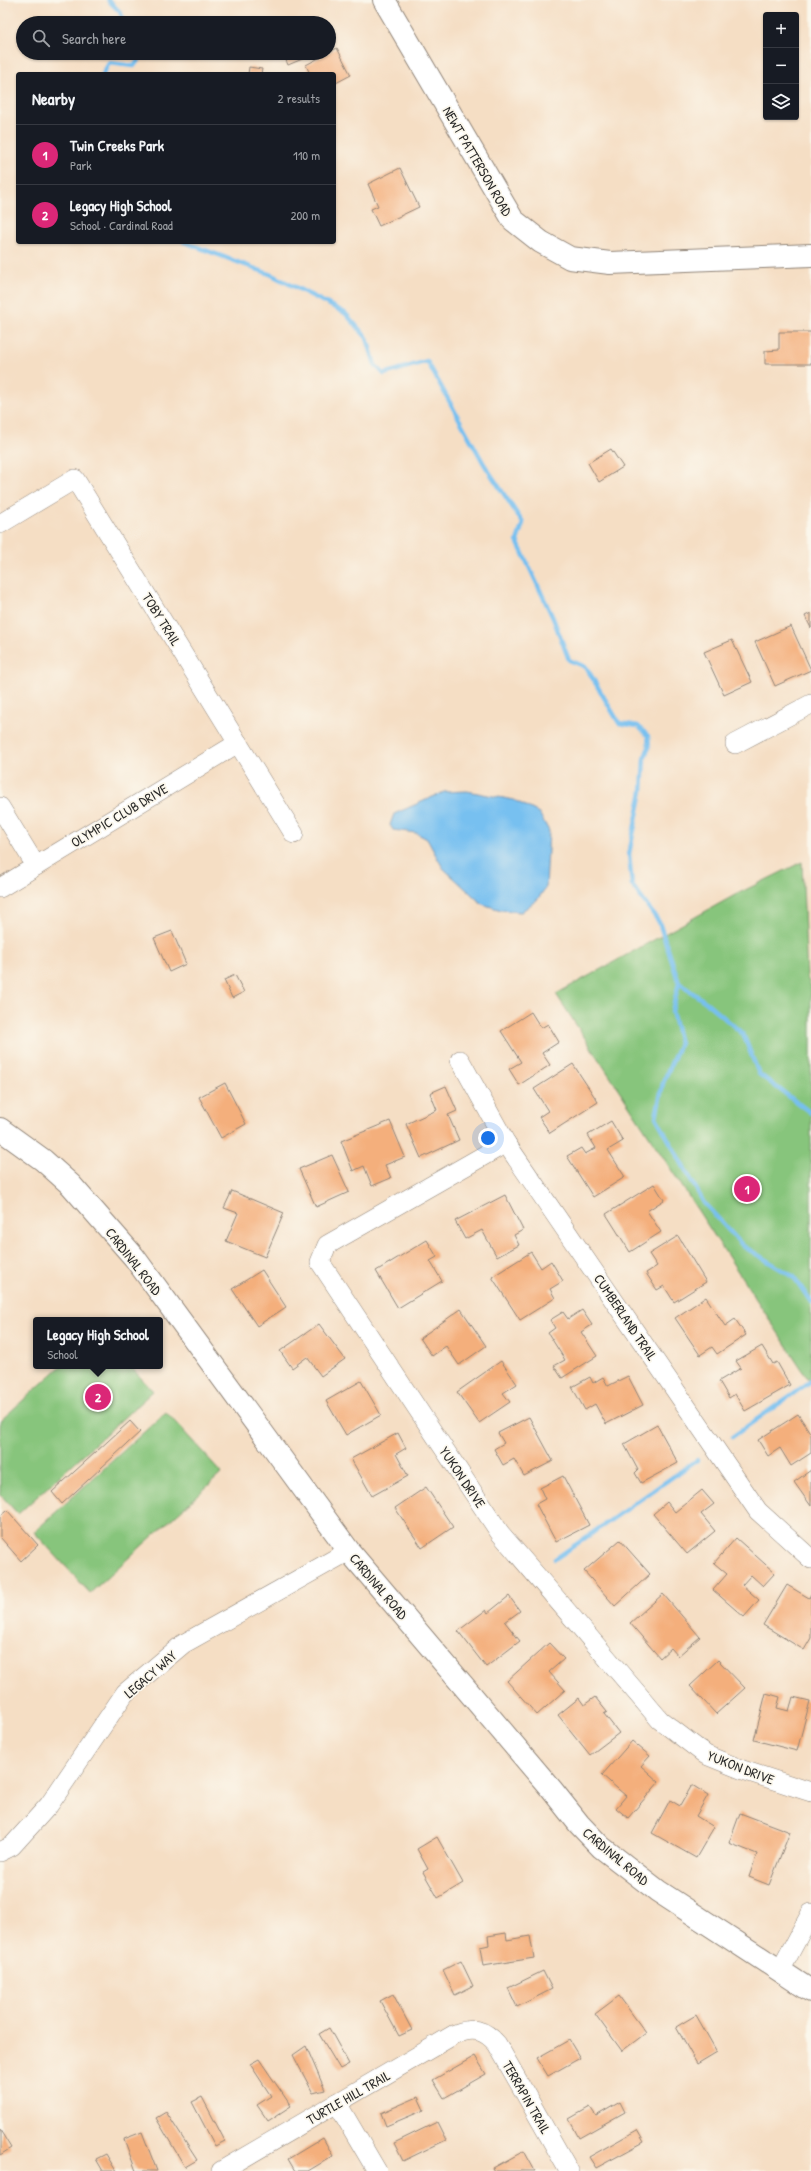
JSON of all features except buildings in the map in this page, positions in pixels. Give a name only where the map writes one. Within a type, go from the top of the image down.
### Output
[{"type":"street","name":"NEWT PATTERSON ROAD","points":[[384,0],[513,220],[540,242],[570,258],[610,263],[811,255]]},
{"type":"street","name":"TOBY TRAIL","points":[[0,524],[75,478],[294,834]]},
{"type":"street","points":[[735,744],[811,704]]},
{"type":"street","name":"OLYMPIC CLUB DRIVE","points":[[0,888],[238,743]]},
{"type":"street","points":[[0,807],[36,866]]},
{"type":"street","name":"CUMBERLAND TRAIL","points":[[460,1060],[506,1143],[758,1511],[811,1559]]},
{"type":"street","name":"CARDINAL ROAD","points":[[0,1129],[43,1160],[71,1185],[134,1257],[350,1551],[579,1824],[601,1847],[658,1892],[811,1991]]},
{"type":"street","name":"YUKON DRIVE","points":[[506,1143],[327,1245],[320,1262],[500,1533],[660,1720],[706,1755],[743,1770],[811,1792]]},
{"type":"street","name":"LEGACY WAY","points":[[0,1852],[12,1846],[49,1805],[125,1693],[183,1644],[350,1551]]},
{"type":"street","points":[[780,1971],[811,1912]]},
{"type":"street","name":"TURTLE HILL TRAIL","points":[[220,2171],[455,2034],[465,2030],[478,2029]]},
{"type":"street","name":"TERRAPIN TRAIL","points":[[478,2029],[489,2035],[497,2044],[569,2171]]},
{"type":"street","points":[[338,2103],[377,2171]]},
{"type":"green space","points":[[802,862],[807,978],[811,986],[811,1383],[556,994],[735,895]]},
{"type":"green space","points":[[58,1369],[133,1369],[153,1391],[18,1514],[0,1494],[0,1421]]},
{"type":"green space","points":[[166,1412],[222,1473],[90,1593],[34,1532]]},
{"type":"water","points":[[467,791],[514,800],[539,813],[549,831],[546,887],[538,899],[521,912],[501,910],[482,904],[443,868],[427,839],[416,833],[393,830],[390,825],[394,814],[444,792]]},
{"type":"waterway","points":[[108,0],[120,12],[122,16]]},
{"type":"waterway","points":[[104,72],[109,63],[134,66],[138,60]]},
{"type":"waterway","points":[[189,244],[272,275],[345,313],[367,338],[375,365],[384,374],[427,361],[484,464],[523,523],[517,541],[553,618],[569,660],[586,667],[619,723],[638,726],[648,736],[649,747],[644,759],[642,791],[629,854],[632,885],[659,922],[679,983],[672,1011],[680,1043],[663,1083],[656,1117],[704,1203],[743,1246],[794,1277],[811,1302]]},
{"type":"waterway","points":[[679,983],[707,1003],[743,1034],[759,1074],[811,1113]]},
{"type":"waterway","points":[[732,1437],[811,1381]]},
{"type":"waterway","points":[[555,1559],[697,1460]]},
{"type":"place","name":"Twin Creeks Park","points":[[747,1189]]},
{"type":"place","name":"Legacy High School","points":[[98,1397]]}]
